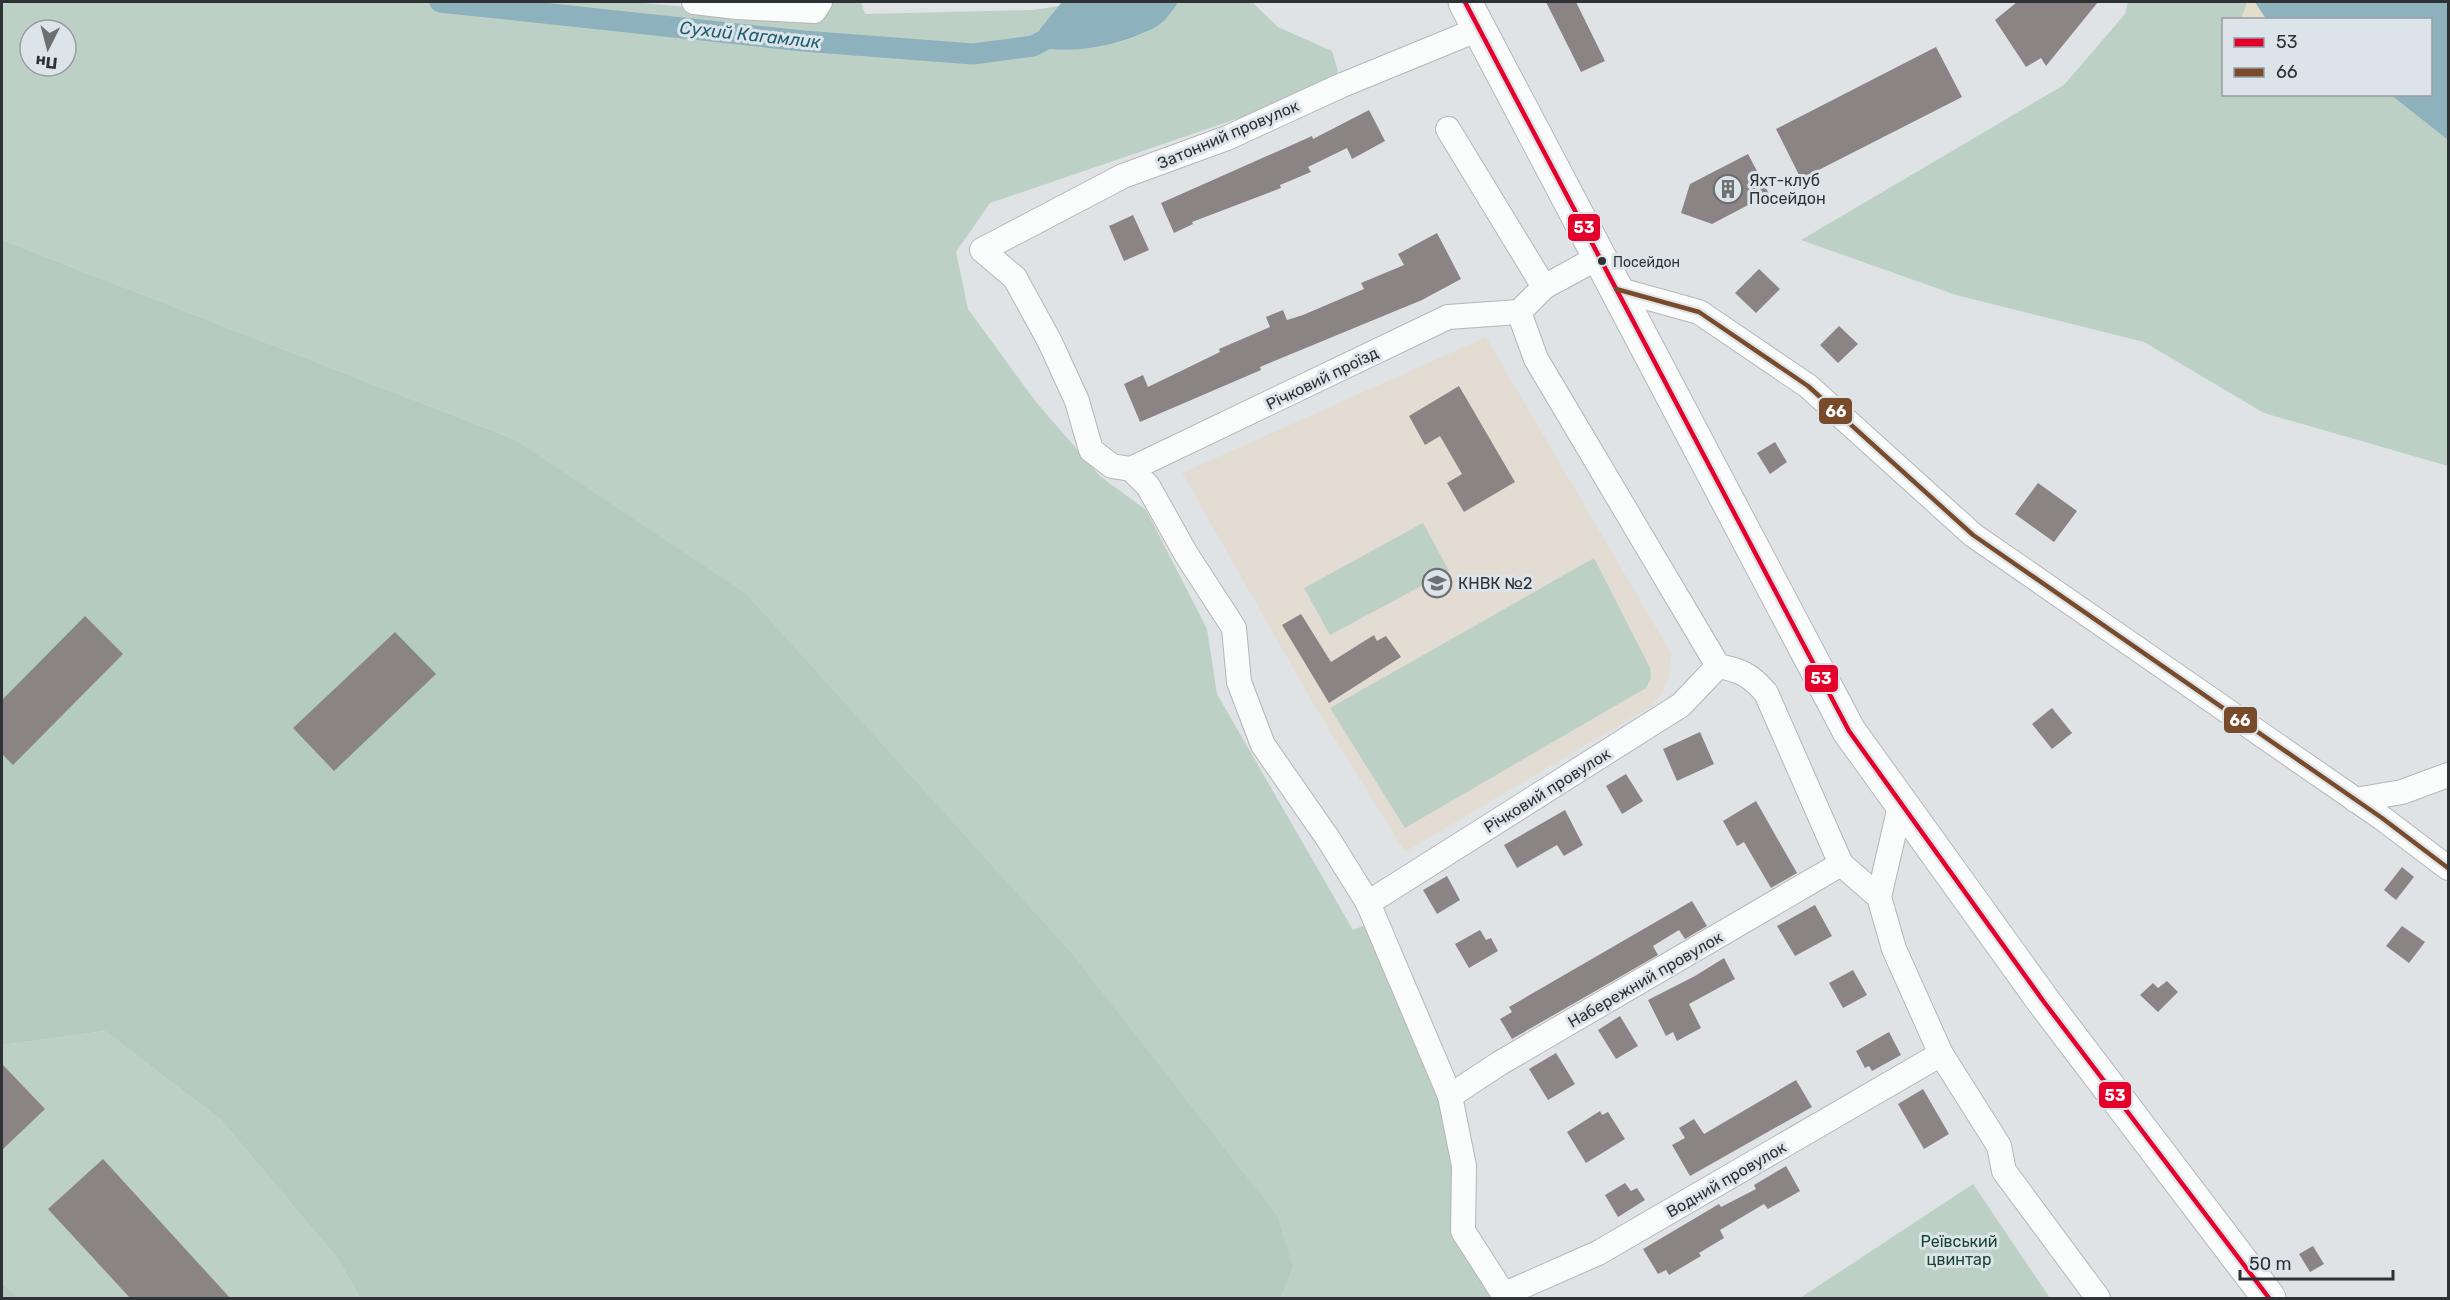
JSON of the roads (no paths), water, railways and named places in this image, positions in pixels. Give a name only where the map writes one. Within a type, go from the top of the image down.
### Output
[{"type":"main road","points":[[1472,15],[1650,349],[1849,731],[2044,1002],[2269,1299]]},
{"type":"street","points":[[694,2],[737,7],[817,6]]},
{"type":"street","name":"Затонний провулок","points":[[1131,469],[1112,466],[1092,450],[1077,401],[1045,333],[1015,278],[982,250],[1123,176],[1227,138],[1340,86],[1472,15]]},
{"type":"street","points":[[1448,129],[1544,287]]},
{"type":"street","points":[[1599,257],[1544,287],[1519,312],[1536,359],[1718,666],[1739,670],[1754,678],[1766,693],[1841,864],[1879,897]]},
{"type":"street","points":[[1616,289],[1699,312],[1808,386],[1973,535],[2448,867]]},
{"type":"street","name":"Річковий проїзд","points":[[1131,469],[1448,317],[1519,312]]},
{"type":"street","points":[[1131,469],[1148,486],[1186,554],[1234,627],[1239,682],[1263,745],[1329,840],[1368,903],[1450,1096],[1464,1166],[1463,1231],[1505,1296]]},
{"type":"street","name":"Річковий провулок","points":[[1368,903],[1681,705],[1718,666]]},
{"type":"street","points":[[2355,800],[2402,792],[2448,776]]},
{"type":"street","points":[[1901,802],[1879,897],[1894,949],[1941,1054],[1999,1146],[2004,1171],[2098,1299]]},
{"type":"street","name":"Набережний провулок","points":[[1450,1096],[1510,1057],[1841,864]]},
{"type":"street","name":"Водний провулок","points":[[1505,1296],[1598,1253],[1941,1054]]},
{"type":"water","points":[[1062,2],[1176,2],[1177,4],[1158,25],[1124,40],[1081,49],[1039,47],[1035,43],[1040,29]]},
{"type":"water","points":[[2255,2],[2448,2],[2448,140],[2392,96],[2432,96],[2432,18],[2265,18]]},
{"type":"waterway","name":"Сухий Кагамлик","points":[[440,2],[803,41],[973,54],[1033,46],[1058,33]]},
{"type":"place","name":"Яхт-клуб Посейдон","points":[[1728,189]]},
{"type":"place","name":"Посейдон","points":[[1602,261]]},
{"type":"place","name":"КНВК №2","points":[[1437,583]]},
{"type":"park label","name":"Реївський цвинтар","points":[[1959,1250]]}]
